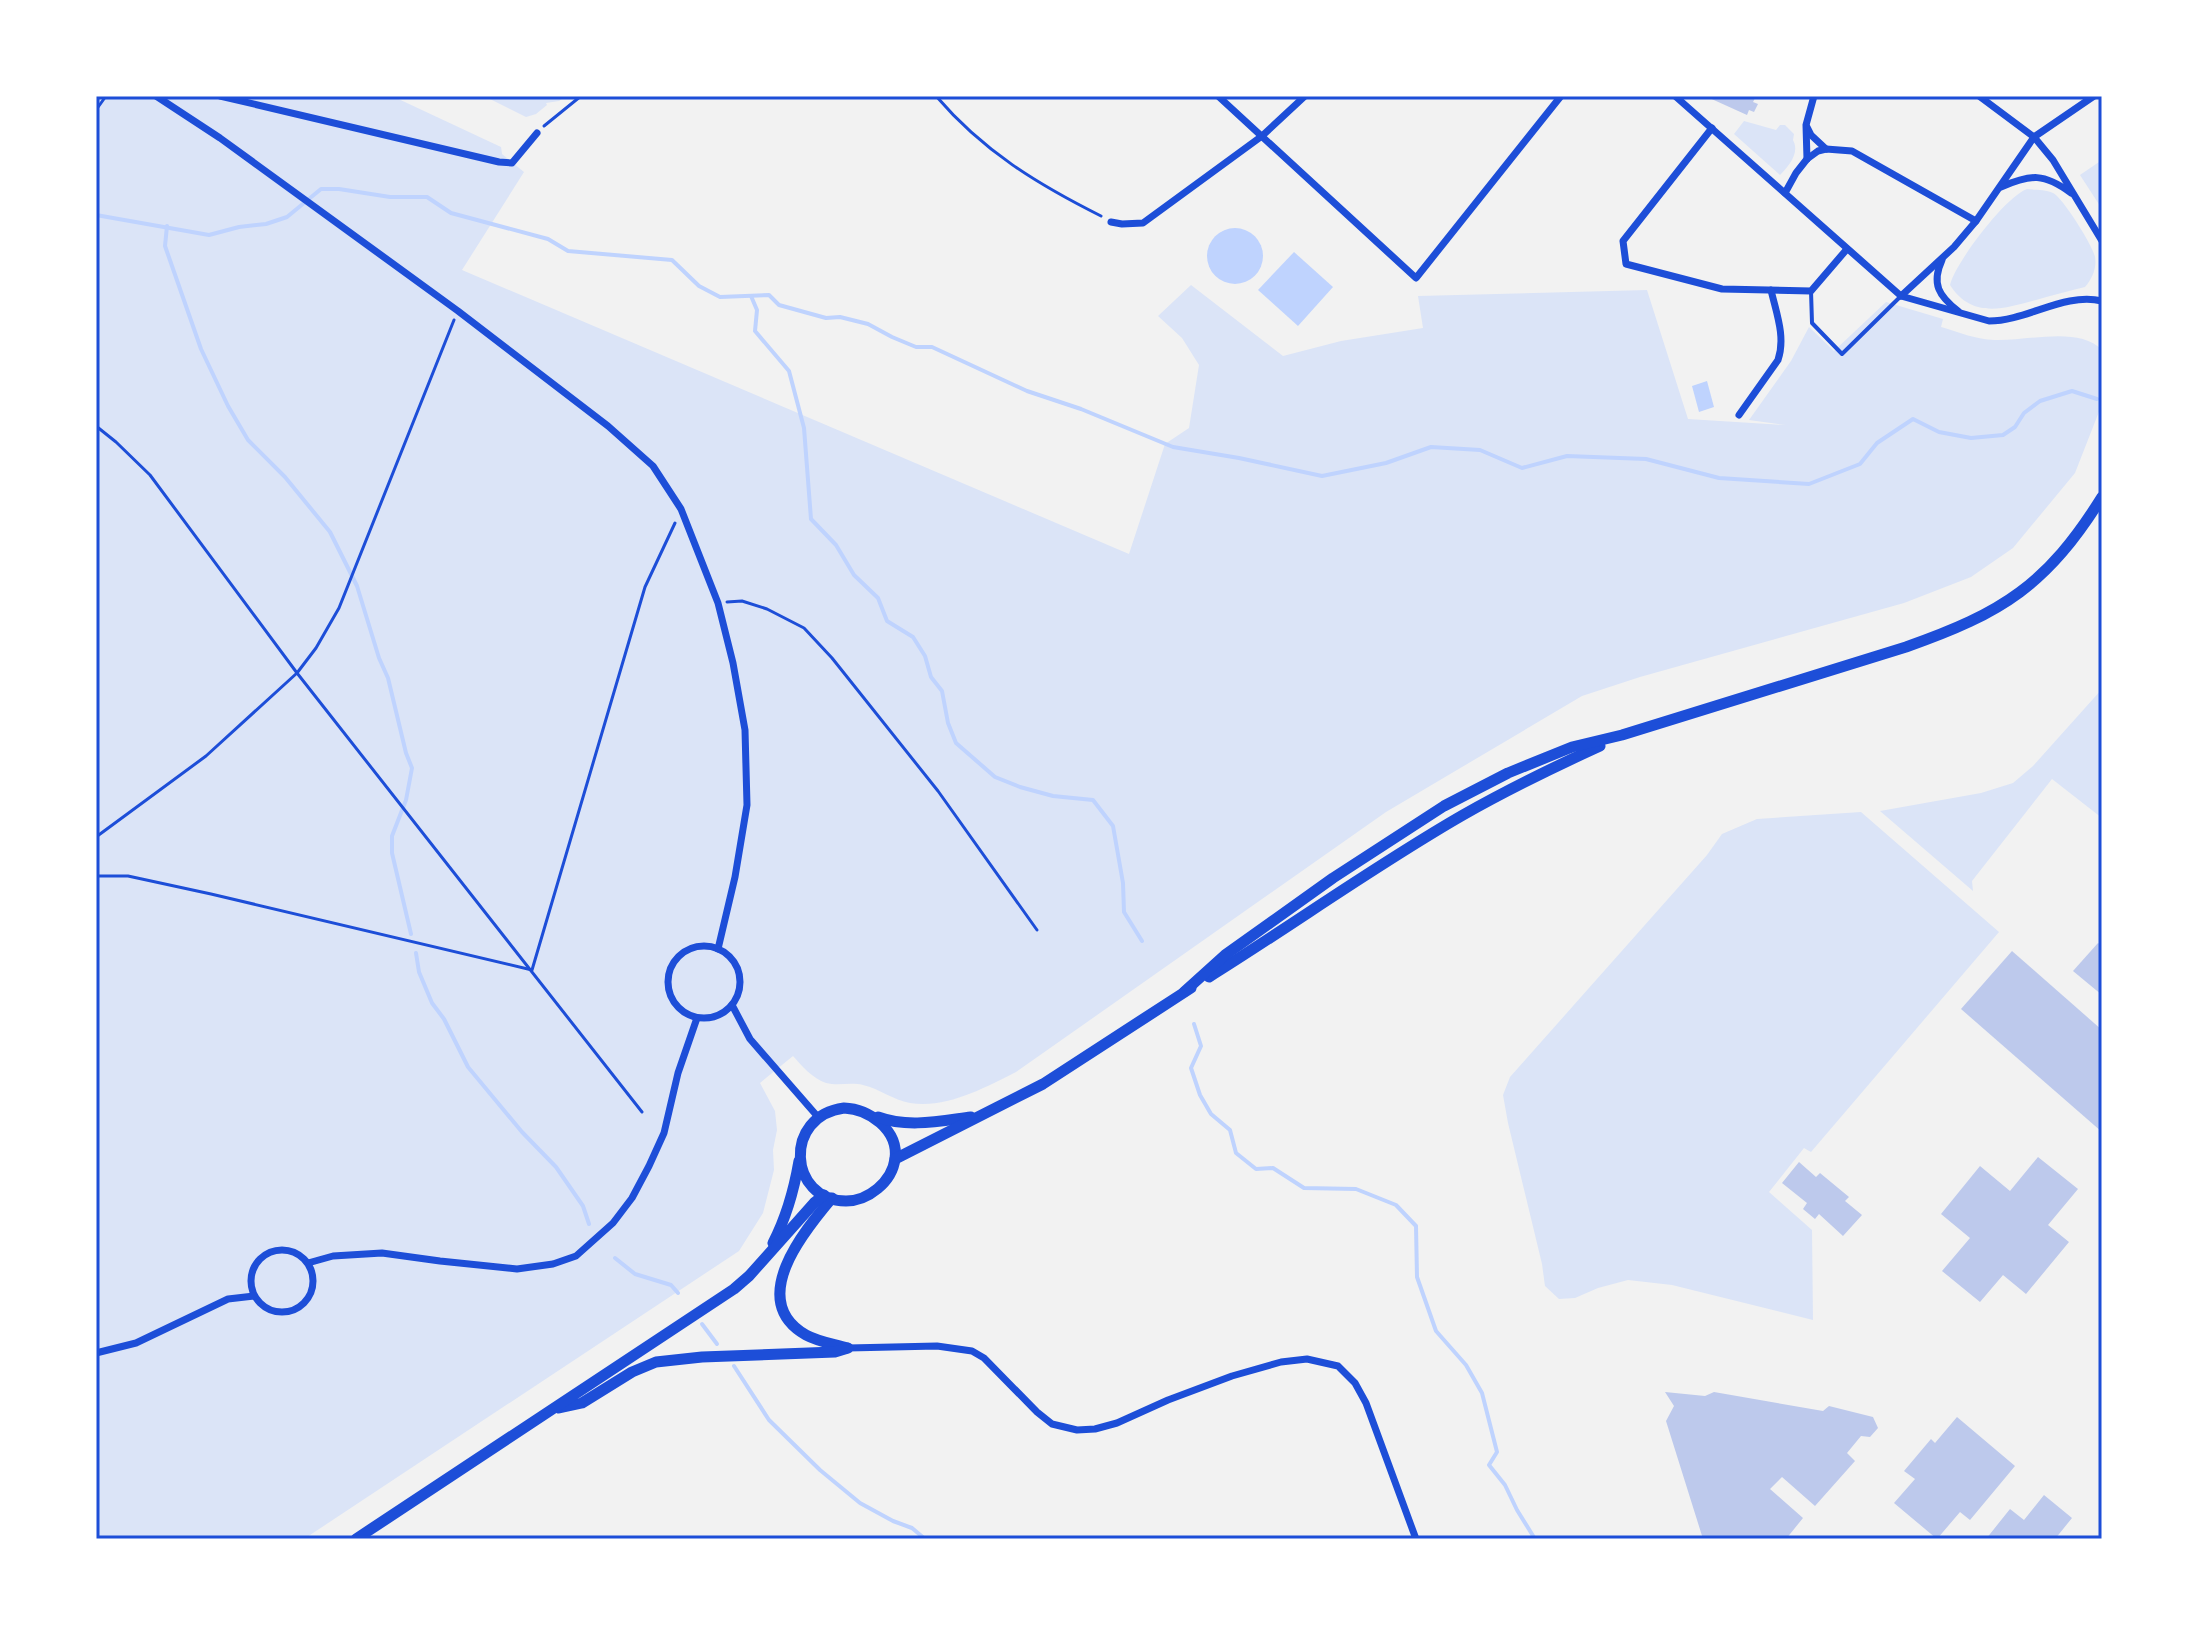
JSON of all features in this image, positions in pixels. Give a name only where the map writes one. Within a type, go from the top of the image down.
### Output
[{"type":"main road","points":[[1184,992],[1225,955],[1333,878],[1444,806],[1508,773],[1572,747],[1622,735],[1906,647],[1995,610],[2045,573],[2082,529],[2102,497]]},
{"type":"main road","points":[[895,1159],[1043,1084],[1464,814],[1622,735]]},
{"type":"main road","points":[[766,1258],[786,1218],[795,1185],[799,1156],[806,1130],[818,1117],[844,1108],[862,1110],[885,1127],[893,1143],[895,1159],[884,1181],[871,1193],[855,1200],[838,1200],[809,1182],[799,1156]]},
{"type":"main road","points":[[869,1114],[895,1123],[980,1116]]},
{"type":"main road","points":[[356,1539],[734,1289],[815,1202],[828,1196]]},
{"type":"main road","points":[[828,1196],[787,1263],[782,1275],[782,1305],[788,1318],[805,1334],[848,1348]]},
{"type":"main road","points":[[551,1410],[582,1403],[632,1372],[656,1362],[702,1357],[835,1352],[848,1348]]},
{"type":"street","points":[[156,96],[220,138],[458,311],[608,426],[653,466],[681,509],[718,603],[745,730],[747,805],[735,877],[718,949]]},
{"type":"street","points":[[220,96],[499,162],[512,163],[537,133]]},
{"type":"street","points":[[1218,96],[1416,278],[1561,96]]},
{"type":"street","points":[[1111,222],[1143,223],[1262,136],[1305,96]]},
{"type":"street","points":[[1675,96],[1901,296],[1989,321],[2004,321],[2074,300],[2102,301]]},
{"type":"street","points":[[1807,159],[1806,125],[1814,96]]},
{"type":"street","points":[[1979,96],[2034,137],[2053,160],[2102,241]]},
{"type":"street","points":[[1901,296],[1944,257],[1976,221],[2034,137],[2094,96]]},
{"type":"street","points":[[1806,125],[1811,135],[1826,149]]},
{"type":"street","points":[[1712,128],[1623,241],[1626,264],[1722,289],[1811,291],[1847,249]]},
{"type":"street","points":[[1785,193],[1796,173],[1818,151],[1852,151],[1976,221]]},
{"type":"street","points":[[1999,188],[2022,178],[2043,177],[2058,183],[2076,197]]},
{"type":"street","points":[[1944,257],[1938,270],[1940,295],[1962,315]]},
{"type":"street","points":[[1739,415],[1778,360],[1783,344],[1771,290]]},
{"type":"street","points":[[707,946],[727,955],[739,974],[740,985],[732,1005],[716,1016],[697,1018],[687,1014],[672,999],[668,988],[671,967],[677,958],[696,947],[707,946]]},
{"type":"street","points":[[732,1005],[750,1039],[818,1117]]},
{"type":"street","points":[[308,1263],[333,1256],[382,1253],[517,1269],[553,1264],[576,1256],[613,1223],[632,1198],[649,1166],[664,1133],[678,1073],[697,1018]]},
{"type":"street","points":[[275,1250],[288,1250],[299,1254],[308,1263],[313,1275],[313,1287],[307,1300],[296,1310],[281,1313],[265,1308],[254,1296],[250,1285],[251,1273],[263,1255],[275,1250]]},
{"type":"street","points":[[96,1353],[136,1343],[228,1299],[254,1296]]},
{"type":"street","points":[[848,1348],[937,1346],[972,1351],[984,1358],[1052,1424],[1077,1430],[1117,1423],[1201,1386],[1281,1362],[1307,1359],[1338,1366],[1355,1383],[1366,1403],[1416,1539]]},
{"type":"lane","points":[[1811,291],[1812,323],[1842,354],[1901,296]]},
{"type":"path","points":[[96,110],[106,96]]},
{"type":"path","points":[[537,133],[581,96]]},
{"type":"path","points":[[936,96],[996,155],[1051,191],[1111,222]]},
{"type":"path","points":[[96,837],[206,756],[297,673],[316,648],[339,608],[458,311]]},
{"type":"path","points":[[96,426],[150,475],[297,673],[642,1112]]},
{"type":"path","points":[[532,970],[645,587],[681,509]]},
{"type":"path","points":[[718,603],[742,601],[767,609],[804,628],[832,658],[938,791],[1037,930]]},
{"type":"path","points":[[96,876],[128,876],[184,888],[532,970]]},
{"type":"shaded area","points":[[96,96],[392,96],[501,147],[502,154],[524,172],[462,270],[1129,554],[1165,444],[1189,428],[1199,365],[1182,338],[1158,316],[1191,285],[1283,356],[1341,341],[1423,328],[1418,296],[1647,290],[1688,419],[1786,425],[1749,420],[1791,361],[1809,327],[1834,351],[1886,302],[1943,319],[1941,327],[1979,338],[1998,340],[2062,336],[2091,342],[2102,350],[2102,404],[2075,473],[2013,548],[1971,577],[1904,603],[1582,696],[1386,812],[1004,1078],[951,1100],[910,1103],[863,1085],[821,1081],[793,1056],[760,1083],[775,1111],[774,1170],[763,1213],[739,1251],[304,1539],[96,1539]]},
{"type":"shaded area","points":[[484,96],[566,96],[559,101],[546,103],[536,114],[526,117]]},
{"type":"shaded area","points":[[1744,121],[1776,130],[1780,125],[1785,125],[1794,134],[1794,154],[1780,175],[1734,134]]},
{"type":"shaded area","points":[[2102,160],[2102,209],[2080,175]]},
{"type":"shaded area","points":[[2027,189],[2053,193],[2070,213],[2095,257],[2092,277],[2085,287],[2012,306],[1989,309],[1968,303],[1950,285],[1954,275],[1995,217]]},
{"type":"shaded area","points":[[2102,689],[2102,818],[2052,779],[1972,881],[1973,891],[1880,811],[1981,793],[2013,783],[2033,766]]},
{"type":"shaded area","points":[[1861,812],[1999,932],[1811,1152],[1804,1148],[1769,1192],[1812,1230],[1813,1320],[1672,1285],[1628,1280],[1575,1298],[1559,1299],[1545,1286],[1508,1123],[1503,1095],[1510,1077],[1707,855],[1722,834],[1757,819]]},
{"type":"water","points":[[1235,228],[1255,236],[1263,256],[1255,276],[1235,284],[1215,276],[1207,256],[1215,236]]},
{"type":"water","points":[[1294,252],[1333,287],[1298,326],[1258,290]]},
{"type":"water","points":[[1707,381],[1714,407],[1699,412],[1692,386]]},
{"type":"building","points":[[1705,96],[1756,96],[1753,102],[1758,104],[1754,112],[1749,110],[1747,115]]},
{"type":"building","points":[[2098,943],[2102,946],[2102,995],[2073,971]]},
{"type":"building","points":[[2012,951],[2102,1030],[2102,1132],[1961,1009]]},
{"type":"building","points":[[2038,1157],[2078,1189],[2048,1225],[2069,1242],[2026,1294],[2003,1275],[1980,1302],[1942,1271],[1970,1238],[1941,1214],[1980,1166],[2010,1191]]},
{"type":"building","points":[[1799,1162],[1816,1177],[1820,1173],[1849,1197],[1845,1201],[1862,1215],[1843,1236],[1819,1214],[1815,1219],[1803,1209],[1807,1203],[1782,1183]]},
{"type":"building","points":[[1665,1392],[1705,1396],[1714,1392],[1823,1411],[1829,1406],[1873,1417],[1878,1428],[1870,1437],[1861,1436],[1847,1453],[1855,1461],[1815,1506],[1782,1477],[1770,1489],[1803,1518],[1786,1539],[1703,1539],[1666,1421],[1674,1406]]},
{"type":"building","points":[[1957,1417],[2015,1466],[1970,1520],[1960,1512],[1937,1539],[1894,1503],[1915,1479],[1904,1471],[1931,1439],[1935,1443]]},
{"type":"building","points":[[2044,1495],[2072,1518],[2055,1539],[1986,1539],[2010,1509],[2024,1520]]},
{"type":"waterway","points":[[96,215],[209,235],[287,217],[321,189],[390,197],[427,197],[451,213],[548,239],[568,251],[672,260],[699,286],[720,297],[769,295],[779,305],[826,318],[840,317],[868,324],[916,347],[932,347],[1027,391],[1081,409],[1173,447],[1322,476],[1386,463],[1431,447],[1480,450],[1522,468],[1567,456],[1646,459],[1719,478],[1809,484],[1860,464],[1877,443],[1913,419],[1939,432],[1971,438],[2003,435],[2040,401],[2072,391],[2097,399]]},
{"type":"waterway","points":[[167,226],[165,246],[201,349],[228,406],[248,440],[285,477],[330,532],[357,586],[388,678],[412,768],[406,800],[392,836],[392,853],[411,934]]},
{"type":"waterway","points":[[751,296],[757,310],[755,331],[789,371],[804,428],[811,519],[836,545],[854,575],[878,598],[887,621],[913,637],[925,656],[931,677],[942,691],[948,723],[956,743],[995,777],[1053,796],[1093,800],[1113,826],[1123,883],[1124,912],[1142,941]]},
{"type":"waterway","points":[[416,953],[419,972],[432,1003],[444,1019],[468,1067],[522,1132],[556,1167],[583,1206],[589,1224]]},
{"type":"waterway","points":[[1194,1024],[1201,1046],[1191,1068],[1200,1095],[1211,1114],[1230,1130],[1236,1153],[1256,1169],[1273,1168],[1304,1188],[1356,1189],[1396,1205],[1416,1226],[1417,1277],[1436,1331],[1466,1365],[1482,1393],[1497,1452],[1489,1465],[1505,1485],[1535,1539]]},
{"type":"waterway","points":[[615,1258],[635,1274],[671,1285],[678,1293]]},
{"type":"waterway","points":[[702,1324],[717,1344]]},
{"type":"waterway","points":[[734,1366],[769,1420],[820,1470],[860,1503],[912,1528],[925,1539]]}]
